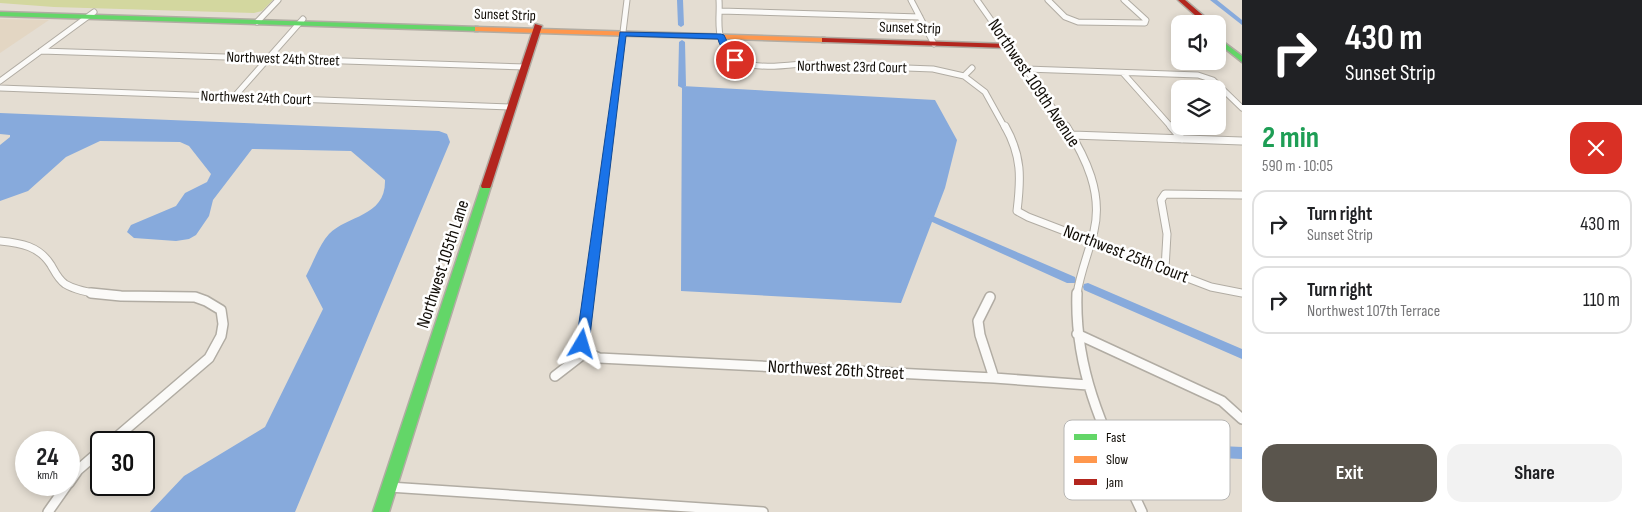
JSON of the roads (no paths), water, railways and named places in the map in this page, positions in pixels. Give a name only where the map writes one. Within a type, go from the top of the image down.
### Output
[{"type":"street","points":[[259,20],[278,0]]},
{"type":"street","points":[[555,376],[586,352],[582,344],[627,0]]},
{"type":"street","points":[[719,0],[721,34]]},
{"type":"street","points":[[911,0],[933,41]]},
{"type":"street","name":"Northwest 109th Avenue","points":[[977,0],[1072,135],[1086,162],[1096,190],[1097,216],[1092,241],[1077,292],[1077,334],[1088,385],[1100,420]]},
{"type":"street","points":[[1048,0],[1063,17],[1069,20],[1145,23],[1146,20],[1124,0]]},
{"type":"street","points":[[1170,0],[1188,15]]},
{"type":"street","points":[[1181,0],[1199,15]]},
{"type":"street","name":"Sunset Strip","points":[[0,9],[91,15]]},
{"type":"street","points":[[720,11],[920,17]]},
{"type":"street","name":"Sunset Strip","points":[[0,14],[301,21],[1007,43]]},
{"type":"street","points":[[0,81],[91,15]]},
{"type":"street","points":[[234,97],[301,21]]},
{"type":"street","name":"Northwest 105th Lane","points":[[381,512],[537,28]]},
{"type":"street","name":"Northwest 23rd Court","points":[[721,34],[724,46],[731,52],[735,60],[747,65],[778,66],[800,64],[933,69],[964,76]]},
{"type":"street","points":[[1226,43],[1242,51]]},
{"type":"street","points":[[1226,44],[1242,60]]},
{"type":"street","name":"Northwest 24th Street","points":[[41,51],[526,67]]},
{"type":"street","points":[[964,76],[972,68]]},
{"type":"street","points":[[1026,69],[1206,77],[1213,80],[1242,108]]},
{"type":"street","points":[[1123,73],[1182,139]]},
{"type":"street","name":"Northwest 25th Court","points":[[964,76],[985,92],[1012,139],[1019,158],[1020,189],[1017,205],[1018,211],[1028,217],[1211,287],[1242,294]]},
{"type":"street","name":"Northwest 24th Court","points":[[0,88],[512,107]]},
{"type":"street","points":[[1072,135],[1242,141]]},
{"type":"street","points":[[1166,269],[1167,234],[1161,200],[1165,194],[1242,196]]},
{"type":"street","points":[[0,241],[27,245],[38,251],[46,257],[55,276],[64,284],[76,290],[101,295],[189,296],[205,300],[221,310],[223,323],[221,341],[209,358],[123,431]]},
{"type":"street","points":[[990,298],[978,321],[980,335],[994,378]]},
{"type":"street","points":[[1077,334],[1222,400],[1242,418]]},
{"type":"street","name":"Northwest 26th Street","points":[[586,352],[599,358],[994,378],[1088,385]]},
{"type":"street","points":[[80,468],[90,460]]},
{"type":"street","points":[[389,487],[763,512]]},
{"type":"street","points":[[48,512],[59,496]]},
{"type":"street","name":"Northwest 109th Avenue","points":[[1136,500],[1142,512]]},
{"type":"water","points":[[682,86],[935,100],[957,140],[945,188],[901,303],[681,291]]},
{"type":"water","points":[[0,113],[439,131],[447,134],[450,142],[295,512],[150,512],[184,476],[265,427],[323,309],[306,276],[316,254],[329,234],[345,223],[364,214],[379,201],[384,192],[385,180],[351,151],[252,149],[213,200],[209,216],[196,235],[189,239],[176,241],[134,238],[127,232],[131,225],[176,206],[185,193],[207,182],[211,174],[189,146],[180,142],[100,141],[66,157],[28,191],[0,201],[0,145],[10,135],[0,134]]},
{"type":"waterway","points":[[680,0],[681,25]]},
{"type":"waterway","points":[[1213,0],[1242,23]]},
{"type":"waterway","points":[[682,42],[682,86]]},
{"type":"waterway","points":[[933,219],[1071,280]]},
{"type":"waterway","points":[[1088,287],[1242,354]]},
{"type":"waterway","points":[[1230,452],[1242,453]]}]
